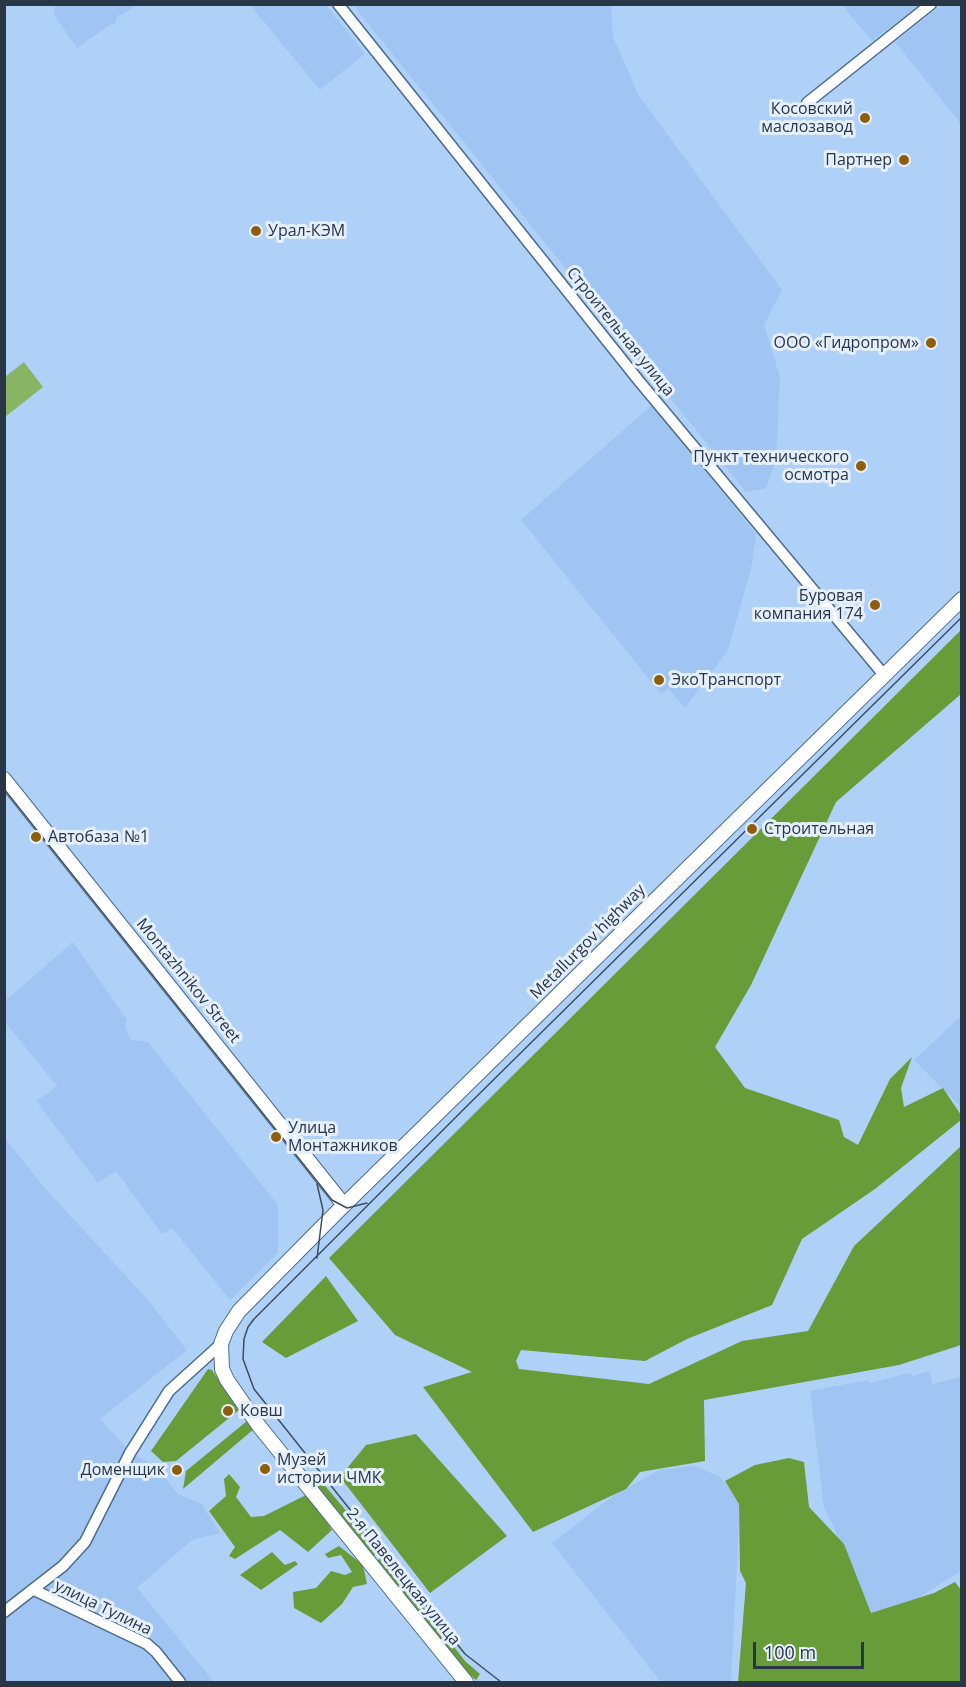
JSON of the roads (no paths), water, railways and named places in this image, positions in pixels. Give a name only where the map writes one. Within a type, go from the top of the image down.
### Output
[{"type":"main road","name":"Metallurgov highway","points":[[221,1344],[239,1311],[344,1205],[962,599]]},
{"type":"main road","name":"Montazhnikov Street","points":[[4,779],[344,1205]]},
{"type":"main road","name":"2-я Павелецкая улица","points":[[221,1344],[222,1370],[247,1411],[466,1683]]},
{"type":"street","name":"Строительная улица","points":[[338,4],[639,381],[884,675]]},
{"type":"street","points":[[807,103],[931,4]]},
{"type":"street","points":[[4,1612],[63,1566],[85,1542],[130,1452],[169,1391],[221,1344]]},
{"type":"street","name":"улица Тулина","points":[[34,1590],[147,1644],[180,1683]]},
{"type":"tram line","points":[[501,1682],[465,1654],[254,1389],[243,1359],[244,1339],[248,1327],[469,1104],[962,617]]},
{"type":"tram line","points":[[4,789],[332,1200],[347,1208],[367,1203]]},
{"type":"tram line","points":[[317,1184],[323,1210],[317,1258]]},
{"type":"place","name":"Косовский маслозавод","points":[[865,118]]},
{"type":"place","name":"Партнер","points":[[904,160]]},
{"type":"place","name":"Урал-КЭМ","points":[[256,231]]},
{"type":"place","name":"ООО «Гидропром»","points":[[931,343]]},
{"type":"place","name":"Пункт технического осмотра","points":[[861,466]]},
{"type":"place","name":"Буровая компания 174","points":[[875,605]]},
{"type":"place","name":"ЭкоТранспорт","points":[[659,680]]},
{"type":"place","name":"Строительная","points":[[752,829]]},
{"type":"place","name":"Автобаза №1","points":[[36,837]]},
{"type":"place","name":"Улица Монтажников","points":[[276,1137]]},
{"type":"place","name":"Ковш","points":[[228,1411]]},
{"type":"place","name":"Музей истории ЧМК","points":[[265,1469]]},
{"type":"place","name":"Доменщик","points":[[177,1470]]}]
